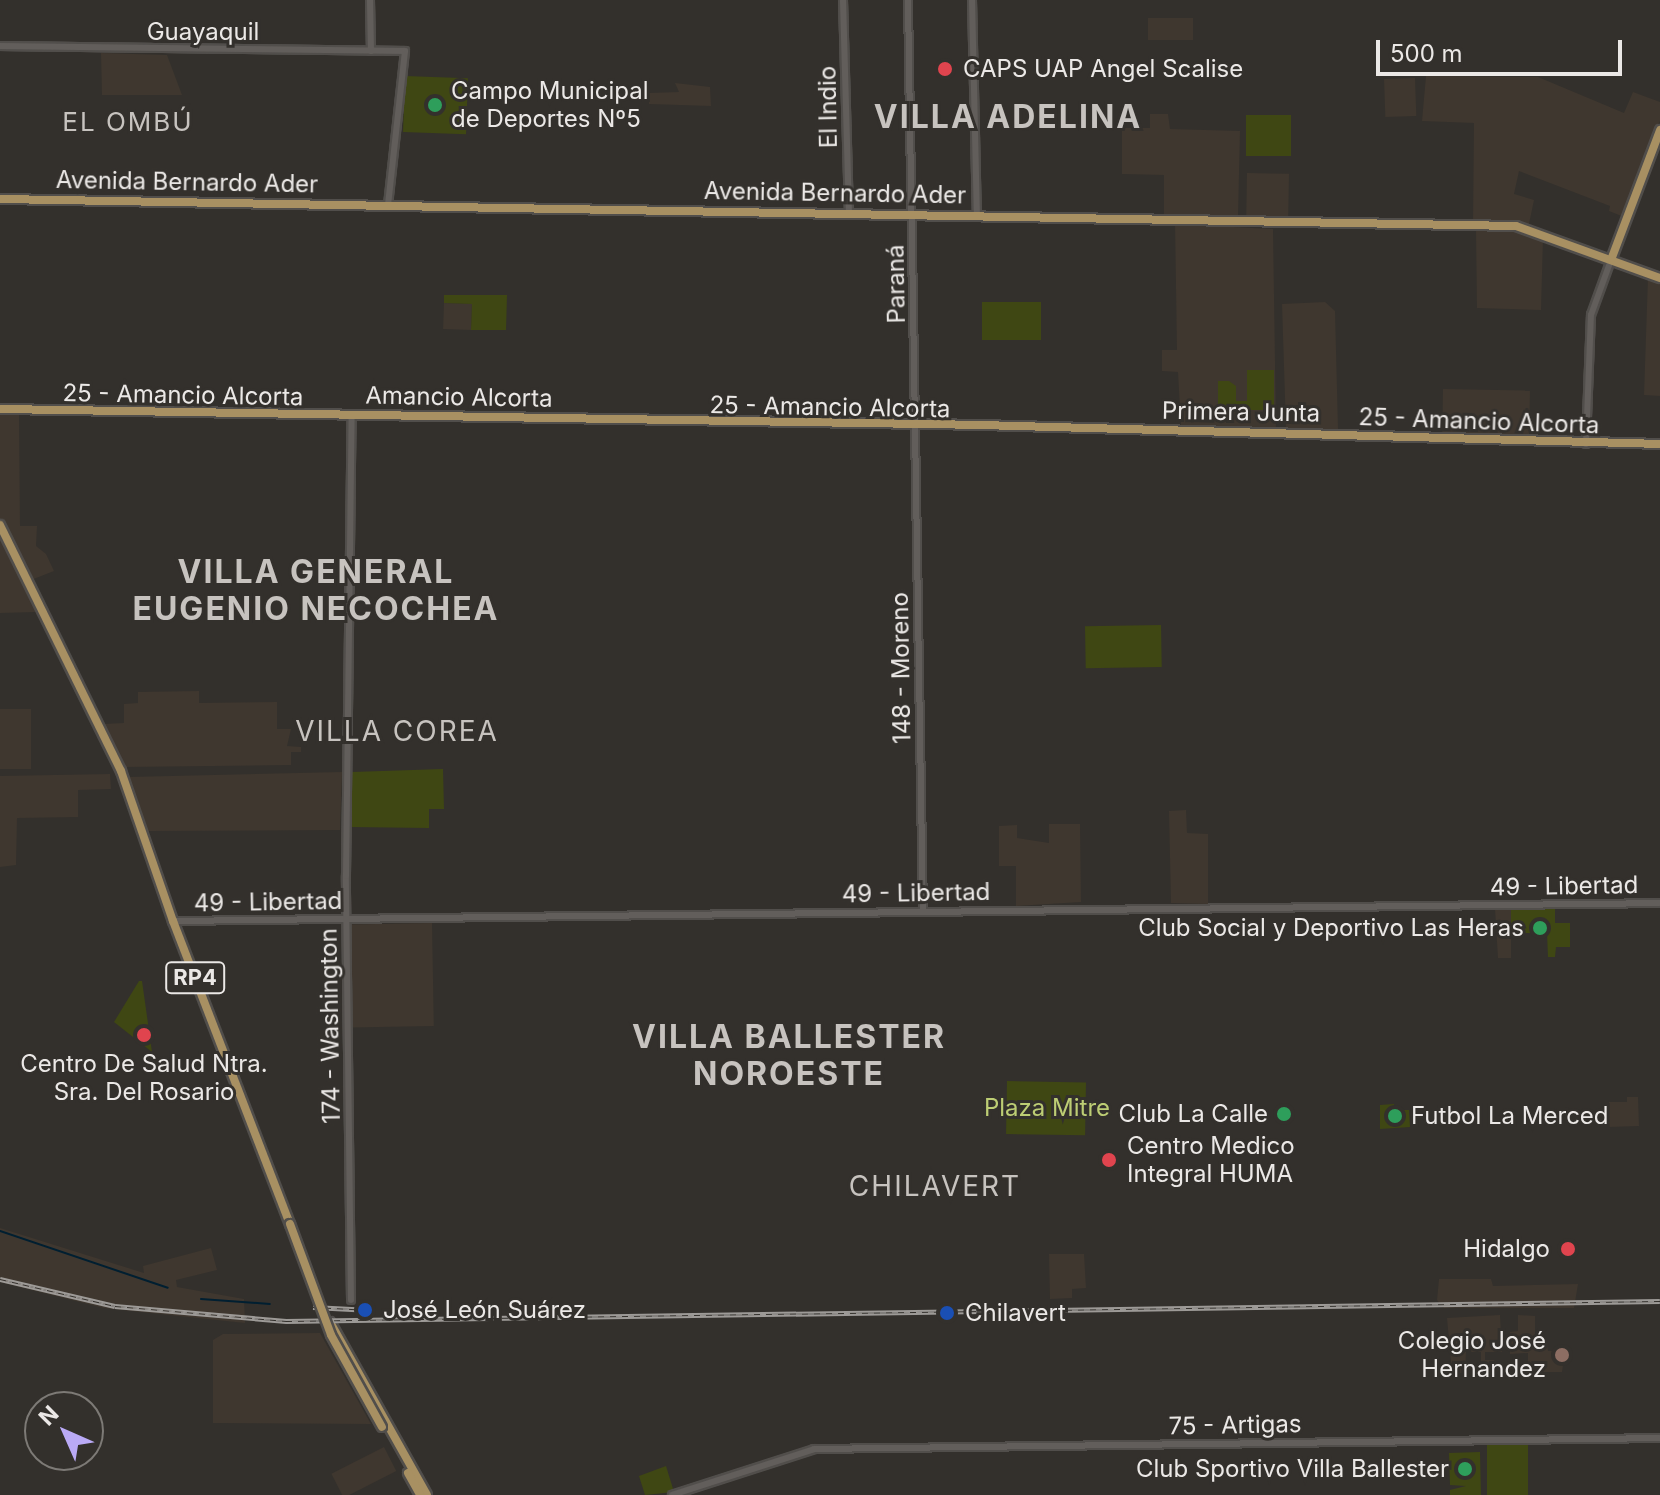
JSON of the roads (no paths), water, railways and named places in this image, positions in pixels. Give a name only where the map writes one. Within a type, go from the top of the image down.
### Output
[{"type":"main road","points":[[1611,260],[1660,130]]},
{"type":"main road","name":"Avenida Bernardo Ader","points":[[0,199],[1516,226],[1660,278]]},
{"type":"main road","name":"Amancio Alcorta","points":[[0,410],[918,426]]},
{"type":"main road","name":"Primera Junta","points":[[918,426],[1660,445]]},
{"type":"main road","name":"RP4","points":[[0,525],[121,771],[173,921],[283,1199],[331,1335],[427,1495]]},
{"type":"main road","name":"RP4","points":[[384,1426],[418,1495]]},
{"type":"street","points":[[370,0],[371,51]]},
{"type":"street","name":"El Indio","points":[[843,0],[849,214]]},
{"type":"street","name":"Paraná","points":[[908,0],[918,426]]},
{"type":"street","points":[[972,0],[977,216]]},
{"type":"street","name":"Guayaquil","points":[[0,46],[405,51],[388,205]]},
{"type":"street","points":[[1586,443],[1591,315],[1611,260]]},
{"type":"street","name":"174 - Washington","points":[[351,1300],[346,919],[352,417]]},
{"type":"street","name":"148 - Moreno","points":[[918,426],[923,911]]},
{"type":"street","name":"49 - Libertad","points":[[173,921],[1660,903]]},
{"type":"street","name":"75 - Artigas","points":[[672,1495],[811,1450],[1660,1438]]},
{"type":"waterway","points":[[0,1231],[168,1288]]},
{"type":"waterway","points":[[201,1299],[270,1304]]},
{"type":"railway","points":[[0,1279],[115,1306],[286,1321],[1660,1301]]},
{"type":"railway","points":[[313,1307],[371,1310]]},
{"type":"place","name":"CAPS UAP Angel Scalise","points":[[945,69]]},
{"type":"place","name":"Campo Municipal de Deportes Nº5","points":[[435,105]]},
{"type":"place","name":"Club Social y Deportivo Las Heras","points":[[1540,928]]},
{"type":"place","name":"Centro De Salud Ntra. Sra. Del Rosario","points":[[144,1035]]},
{"type":"place","name":"Club La Calle","points":[[1284,1114]]},
{"type":"place","name":"Futbol La Merced","points":[[1395,1116]]},
{"type":"place","name":"Centro Medico Integral HUMA","points":[[1109,1160]]},
{"type":"place","name":"Hidalgo","points":[[1568,1249]]},
{"type":"place","name":"José León Suárez","points":[[365,1310]]},
{"type":"place","name":"Chilavert","points":[[947,1313]]},
{"type":"place","name":"Colegio José Hernandez","points":[[1562,1355]]},
{"type":"place","name":"Club Sportivo Villa Ballester","points":[[1465,1469]]},
{"type":"district","name":"VILLA ADELINA","points":[[1008,117]]},
{"type":"district","name":"EL OMBÚ","points":[[128,122]]},
{"type":"district","name":"VILLA GENERAL EUGENIO NECOCHEA","points":[[316,592]]},
{"type":"district","name":"VILLA COREA","points":[[397,731]]},
{"type":"district","name":"VILLA BALLESTER NOROESTE","points":[[789,1056]]},
{"type":"district","name":"CHILAVERT","points":[[935,1186]]},
{"type":"park label","name":"Plaza Mitre","points":[[1047,1108]]}]
